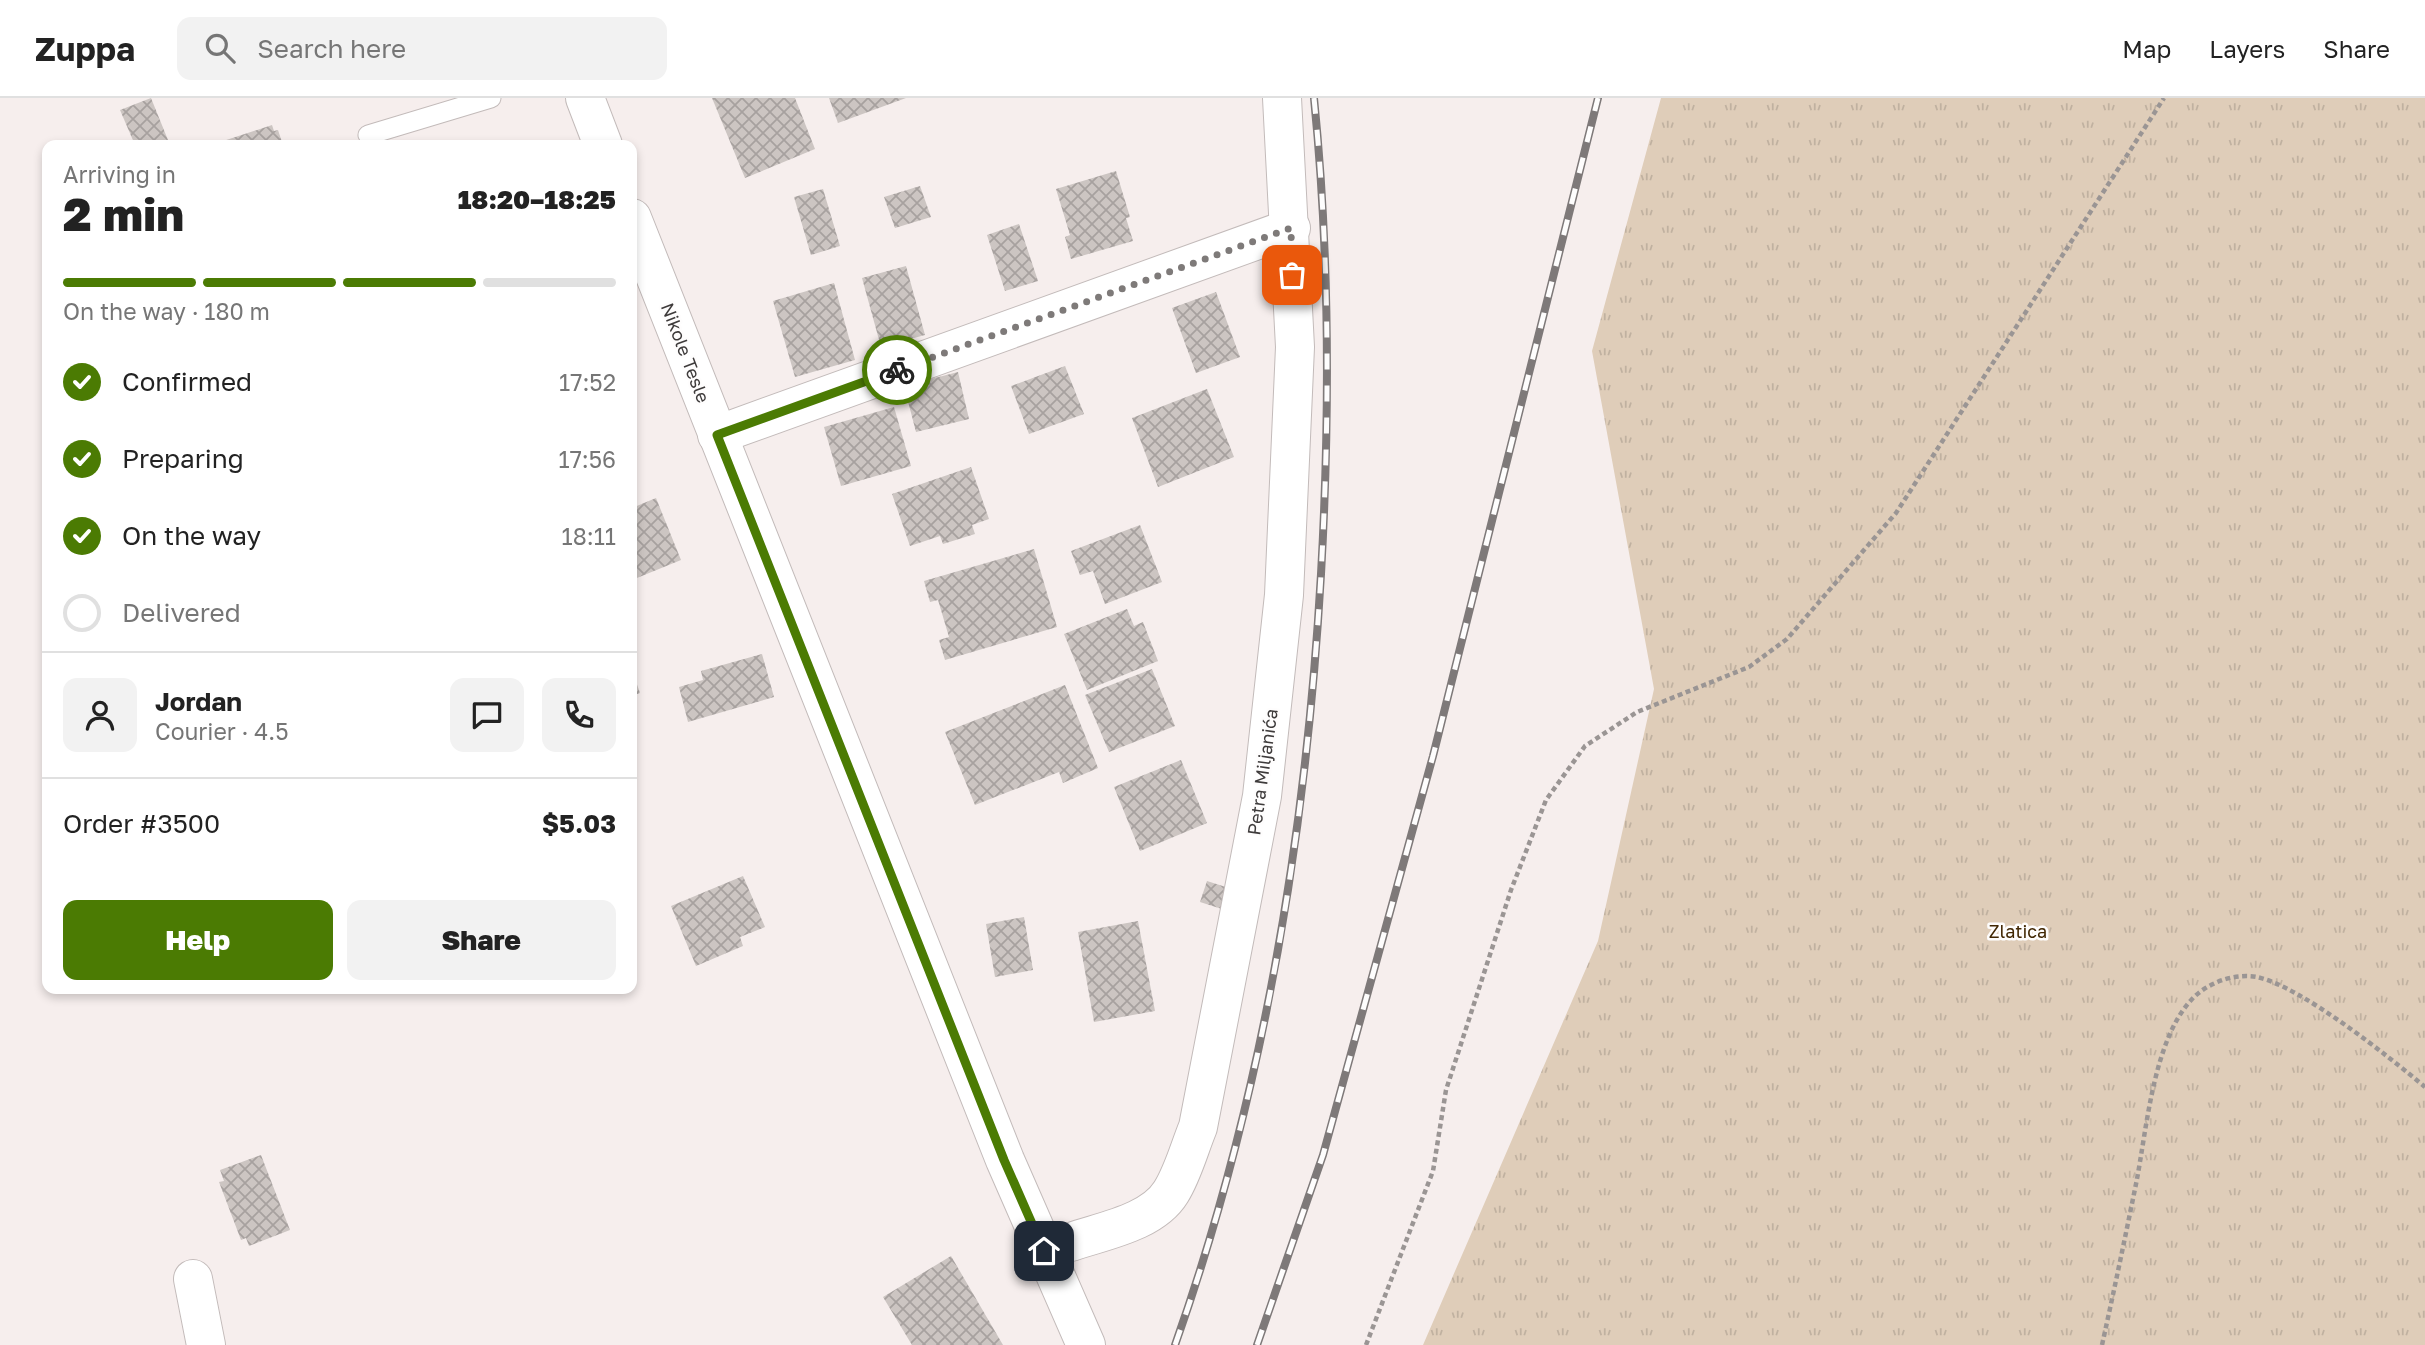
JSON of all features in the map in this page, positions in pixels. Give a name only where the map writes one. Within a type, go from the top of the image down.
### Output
[{"type":"street","points":[[585,98],[601,140]]},
{"type":"street","name":"Petra Miljanića","points":[[1071,1242],[1144,1216],[1170,1195],[1198,1127],[1262,796],[1284,595],[1295,347],[1291,228],[1282,98]]},
{"type":"street","points":[[717,435],[1291,228]]},
{"type":"street","name":"Nikole Tesle","points":[[637,231],[1004,1160],[1086,1345]]},
{"type":"street","points":[[193,1279],[206,1345]]},
{"type":"lane","points":[[368,135],[491,98]]},
{"type":"path","points":[[1366,1345],[1433,1171],[1446,1090],[1511,890],[1546,800],[1585,746],[1637,712],[1749,667],[1787,639],[1896,513],[2164,98]]},
{"type":"path","points":[[2102,1345],[2160,1065],[2180,1016],[2193,998],[2209,986],[2238,976],[2274,982],[2334,1018],[2425,1087]]},
{"type":"green space","name":"Zlatica","points":[[1661,98],[2425,98],[2425,1345],[1423,1345],[1598,941],[1654,689],[1592,351]]},
{"type":"building","points":[[151,98],[168,140],[133,140],[120,110]]},
{"type":"building","points":[[712,98],[795,98],[815,149],[745,178]]},
{"type":"building","points":[[829,98],[906,98],[838,123]]},
{"type":"building","points":[[272,125],[274,131],[278,130],[281,140],[226,140]]},
{"type":"building","points":[[1116,171],[1130,217],[1126,218],[1133,241],[1071,259],[1065,237],[1070,235],[1056,189]]},
{"type":"building","points":[[920,186],[931,217],[895,228],[884,197]]},
{"type":"building","points":[[823,189],[840,246],[811,255],[794,197]]},
{"type":"building","points":[[1019,224],[1038,281],[1005,291],[987,235]]},
{"type":"building","points":[[906,266],[925,335],[881,347],[862,278]]},
{"type":"building","points":[[834,283],[855,360],[795,377],[773,301]]},
{"type":"building","points":[[1216,292],[1240,357],[1196,373],[1172,308]]},
{"type":"building","points":[[1065,366],[1084,414],[1029,434],[1011,386]]},
{"type":"building","points":[[958,372],[969,419],[916,432],[904,386]]},
{"type":"building","points":[[1207,389],[1234,457],[1158,487],[1132,418]]},
{"type":"building","points":[[894,407],[911,466],[841,486],[824,427]]},
{"type":"building","points":[[971,467],[989,519],[972,525],[975,534],[943,544],[940,536],[910,546],[892,494]]},
{"type":"building","points":[[656,498],[681,560],[637,578],[637,506]]},
{"type":"building","points":[[1140,525],[1162,582],[1105,604],[1093,571],[1080,575],[1071,551]]},
{"type":"building","points":[[1034,549],[1057,627],[945,660],[939,640],[949,637],[938,600],[930,602],[924,581]]},
{"type":"building","points":[[1127,609],[1134,626],[1143,622],[1158,661],[1087,690],[1064,634]]},
{"type":"building","points":[[762,654],[774,697],[688,722],[679,687],[703,680],[701,671]]},
{"type":"building","points":[[1152,669],[1175,726],[1109,752],[1085,695]]},
{"type":"building","points":[[1065,685],[1098,768],[1063,783],[1059,772],[975,805],[945,732]]},
{"type":"building","points":[[1181,760],[1207,823],[1140,851],[1114,787]]},
{"type":"building","points":[[743,876],[765,927],[740,937],[743,946],[696,966],[671,906]]},
{"type":"building","points":[[1207,881],[1232,889],[1225,910],[1200,902]]},
{"type":"building","points":[[1024,917],[1033,970],[995,977],[986,924]]},
{"type":"building","points":[[1138,921],[1155,1011],[1094,1022],[1078,932]]},
{"type":"building","points":[[261,1155],[290,1230],[249,1246],[246,1238],[241,1240],[219,1182],[224,1181],[220,1170]]},
{"type":"building","points":[[951,1256],[1003,1345],[912,1345],[883,1297]]},
{"type":"railway","points":[[1175,1345],[1233,1157],[1256,1061],[1275,965],[1304,770],[1321,574],[1327,395],[1326,277],[1314,98]]},
{"type":"railway","points":[[1257,1345],[1323,1155],[1433,756],[1598,98]]},
{"type":"way so far","points":[[897,370],[1291,228],[1292,275]]},
{"type":"route","points":[[897,370],[717,435],[1004,1160],[1044,1251]]}]
